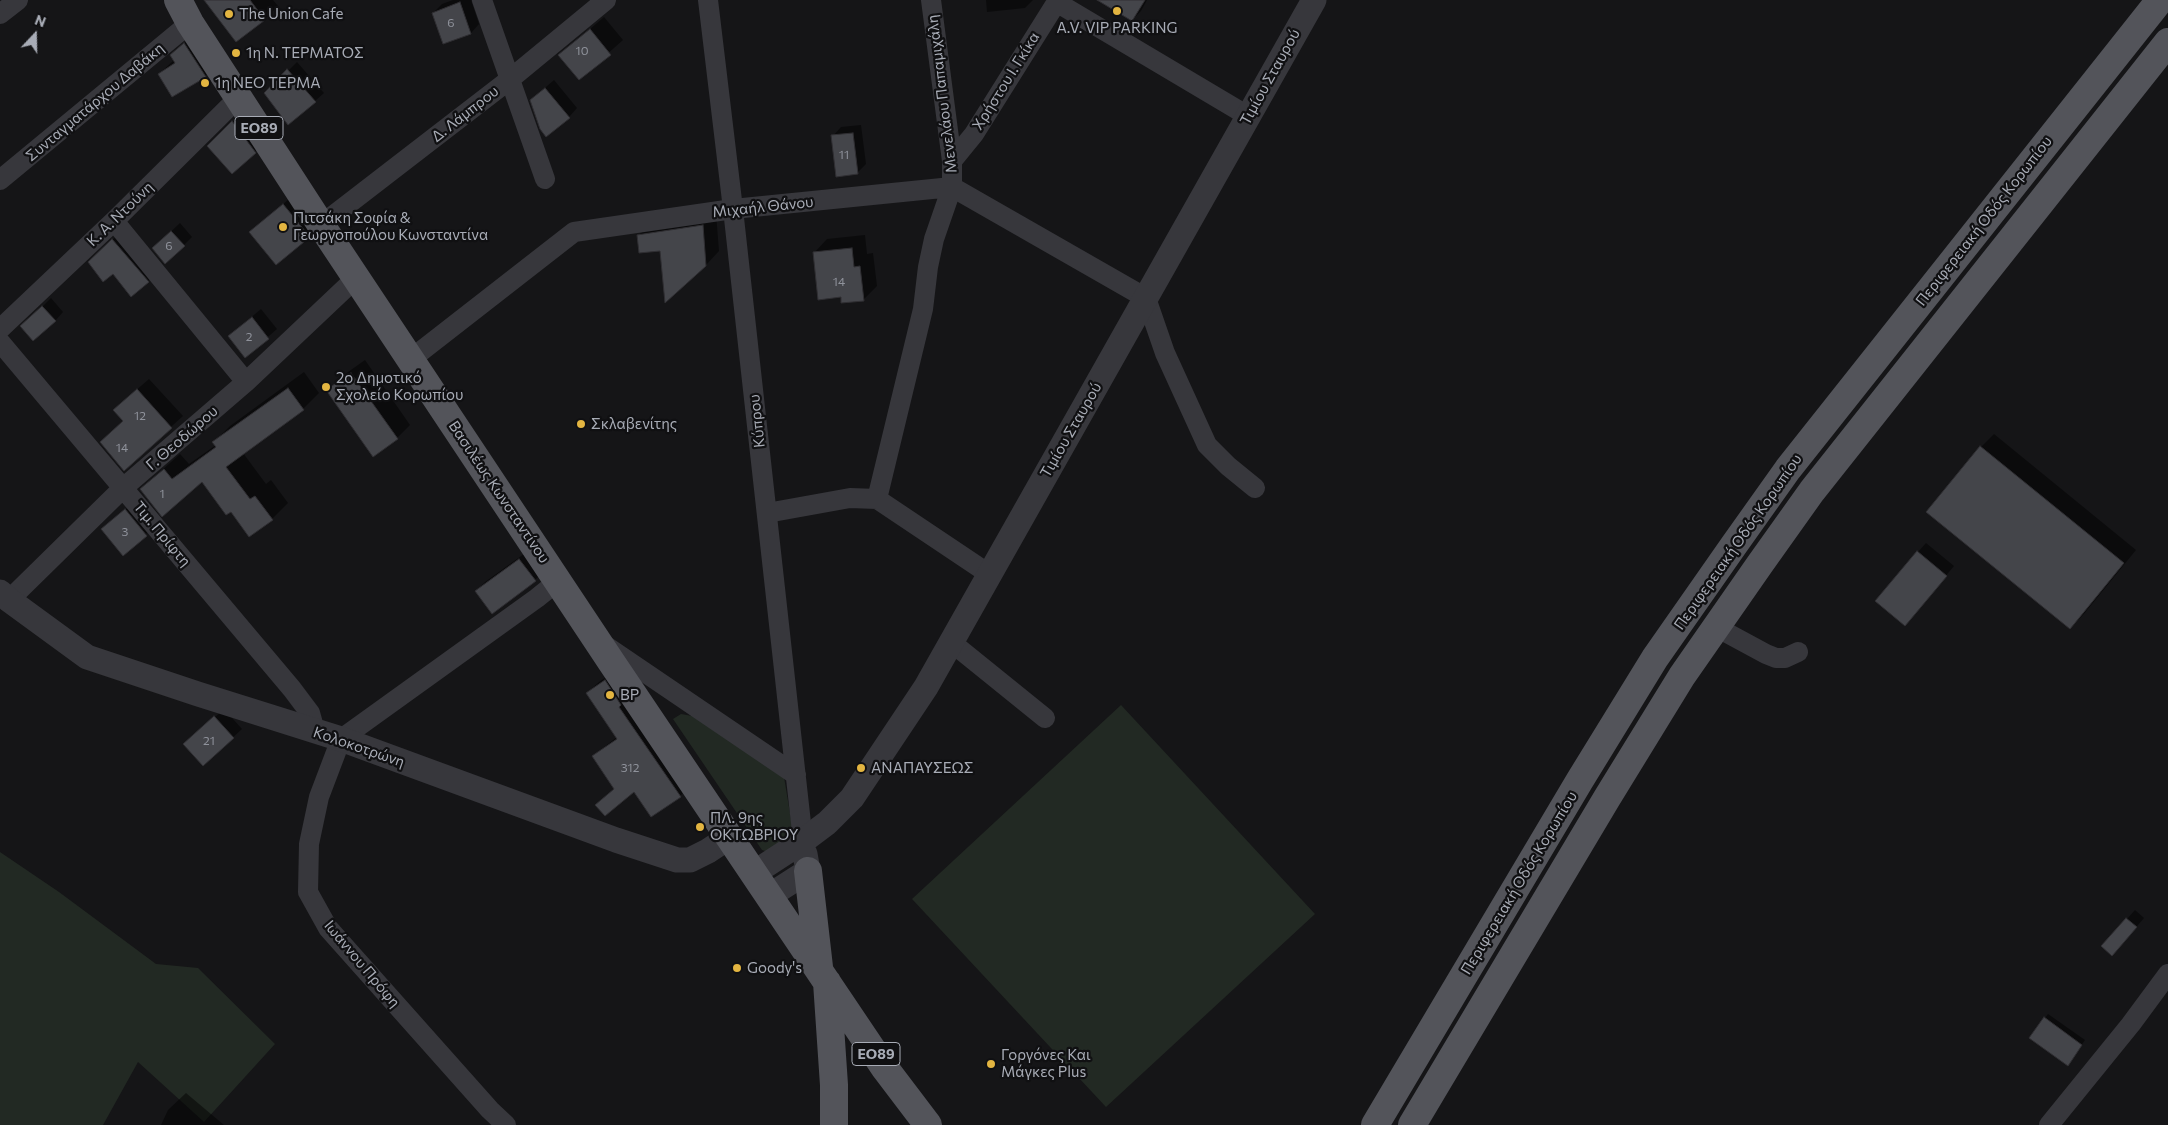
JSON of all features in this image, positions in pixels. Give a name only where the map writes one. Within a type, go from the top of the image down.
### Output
[{"type":"main road","name":"Περιφερειακή Οδός Κορωπίου","points":[[1375,1125],[1655,658],[1722,561],[1788,469],[2160,0]]},
{"type":"main road","name":"Βασιλέως Κωνσταντίνου","points":[[187,8],[239,97],[320,225],[357,277],[823,976]]},
{"type":"main road","name":"Περιφερειακή Οδός Κορωπίου","points":[[1412,1125],[1607,798],[1682,676],[1716,627],[1812,491],[2168,42]]},
{"type":"main road","points":[[808,871],[823,976],[834,1085],[834,1125]]},
{"type":"main road","name":"ΕΟ89","points":[[823,976],[884,1067],[928,1125]]},
{"type":"street","points":[[0,14],[18,0]]},
{"type":"street","points":[[482,0],[545,179]]},
{"type":"street","name":"Δ. Λάμπρου","points":[[320,225],[509,80],[606,0]]},
{"type":"street","name":"Κύπρου","points":[[708,0],[734,209],[803,841]]},
{"type":"street","name":"Μενελάου Παπαμιχάλη","points":[[877,499],[923,310],[928,267],[934,239],[952,187],[952,161],[931,0]]},
{"type":"street","name":"Τιμίου Σταυρού","points":[[754,873],[827,823],[852,798],[926,687],[1314,0]]},
{"type":"street","points":[[1057,1],[1248,116]]},
{"type":"street","name":"Χρήστου Ι. Γκίκα","points":[[952,161],[974,134],[1057,1]]},
{"type":"street","name":"Συνταγματάρχου Δαβάκη","points":[[0,180],[187,8]]},
{"type":"street","name":"Κ. Α. Ντούνη","points":[[0,329],[114,221],[239,97]]},
{"type":"street","points":[[952,187],[1146,298],[1165,353],[1207,445],[1228,466],[1255,488]]},
{"type":"street","name":"Μιχαήλ Θάνου","points":[[411,359],[574,232],[734,209],[952,187]]},
{"type":"street","points":[[114,221],[246,382]]},
{"type":"street","name":"Γ. Θεοδώρου","points":[[4,596],[123,488],[246,382],[357,277]]},
{"type":"street","name":"Τιμ. Πρίφτη","points":[[0,342],[292,689],[310,713],[316,731]]},
{"type":"street","points":[[767,512],[850,498],[877,499],[989,574]]},
{"type":"street","points":[[341,739],[558,581]]},
{"type":"street","name":"Κολοκοτρώνη","points":[[4,596],[87,657],[341,739],[616,840],[677,860],[690,860],[729,837]]},
{"type":"street","points":[[1716,627],[1766,654],[1785,658],[1798,652]]},
{"type":"street","points":[[597,639],[796,774]]},
{"type":"street","points":[[951,642],[1045,718]]},
{"type":"street","name":"Ιωάννου Πρόφη","points":[[341,739],[319,797],[309,844],[308,892],[328,928],[483,1103],[506,1125]]},
{"type":"street","points":[[769,896],[808,871],[803,841]]},
{"type":"street","points":[[2049,1125],[2131,1024],[2168,974]]},
{"type":"shaded area","points":[[1121,705],[1315,914],[1106,1107],[912,899]]},
{"type":"shaded area","points":[[681,714],[698,717],[784,777],[794,837],[771,853],[762,850],[673,719]]},
{"type":"shaded area","points":[[0,852],[59,892],[156,964],[198,968],[275,1044],[204,1122],[138,1062],[103,1125],[0,1125]]},
{"type":"building","points":[[204,0],[250,0],[265,20],[236,42]]},
{"type":"building","points":[[1097,0],[1145,0],[1132,21]]},
{"type":"building","points":[[460,2],[471,34],[443,44],[432,13]]},
{"type":"building","points":[[590,29],[611,55],[579,80],[558,55]]},
{"type":"building","points":[[184,43],[206,77],[172,97],[158,74],[175,63],[170,55]]},
{"type":"building","points":[[287,69],[316,102],[288,125],[264,93]]},
{"type":"building","points":[[545,88],[570,118],[546,137],[540,129],[530,100]]},
{"type":"building","points":[[232,121],[256,153],[232,174],[207,146]]},
{"type":"building","points":[[853,133],[858,174],[836,177],[831,135]]},
{"type":"building","points":[[283,204],[310,237],[276,265],[249,232]]},
{"type":"building","points":[[703,225],[706,266],[665,303],[660,251],[639,253],[637,235]]},
{"type":"building","points":[[171,231],[185,246],[165,264],[152,248]]},
{"type":"building","points":[[112,239],[149,282],[131,297],[113,274],[103,282],[88,262]]},
{"type":"building","points":[[852,248],[854,267],[860,266],[864,301],[841,303],[841,297],[818,300],[813,252]]},
{"type":"building","points":[[42,306],[56,321],[33,341],[20,326]]},
{"type":"building","points":[[252,317],[269,339],[245,358],[228,336]]},
{"type":"building","points":[[351,373],[398,439],[373,457],[326,390]]},
{"type":"building","points":[[288,388],[304,410],[226,467],[250,499],[255,496],[273,520],[249,537],[231,512],[226,515],[202,482],[162,517],[140,489],[164,469],[172,479],[216,447],[212,442]]},
{"type":"building","points":[[137,389],[172,428],[124,471],[100,442],[123,421],[113,410]]},
{"type":"building","points":[[1980,446],[2124,563],[2070,629],[1926,512]]},
{"type":"building","points":[[125,509],[147,536],[123,556],[101,529]]},
{"type":"building","points":[[1917,551],[1947,576],[1905,626],[1875,601]]},
{"type":"building","points":[[519,559],[536,581],[492,614],[475,591]]},
{"type":"building","points":[[605,680],[621,705],[619,707],[681,797],[651,817],[634,792],[605,816],[595,805],[614,789],[592,756],[617,739],[586,693]]},
{"type":"building","points":[[214,716],[234,738],[203,766],[183,744]]},
{"type":"building","points":[[2126,918],[2137,927],[2112,956],[2101,946]]},
{"type":"building","points":[[2044,1017],[2082,1045],[2068,1066],[2029,1038]]},
{"type":"place","name":"A.V. VIP PARKING","points":[[1117,11]]},
{"type":"place","name":"The Union Cafe","points":[[229,14]]},
{"type":"place","name":"1η Ν. ΤΕΡΜΑΤΟΣ","points":[[236,53]]},
{"type":"place","name":"1η ΝΕΟ ΤΕΡΜΑ","points":[[205,83]]},
{"type":"place","name":"Πιτσάκη Σοφία & Γεωργοπούλου Κωνσταντίνα","points":[[283,227]]},
{"type":"place","name":"2ο Δημοτικό Σχολείο Κορωπίου","points":[[326,387]]},
{"type":"place","name":"Σκλαβενίτης","points":[[581,424]]},
{"type":"place","name":"BP","points":[[610,695]]},
{"type":"place","name":"ΑΝΑΠΑΥΣΕΩΣ","points":[[861,768]]},
{"type":"place","name":"ΠΛ. 9ης ΟΚΤΩΒΡΙΟΥ","points":[[700,827]]},
{"type":"place","name":"Goody's","points":[[737,968]]},
{"type":"place","name":"Γοργόνες Και Μάγκες Plus","points":[[991,1064]]}]
